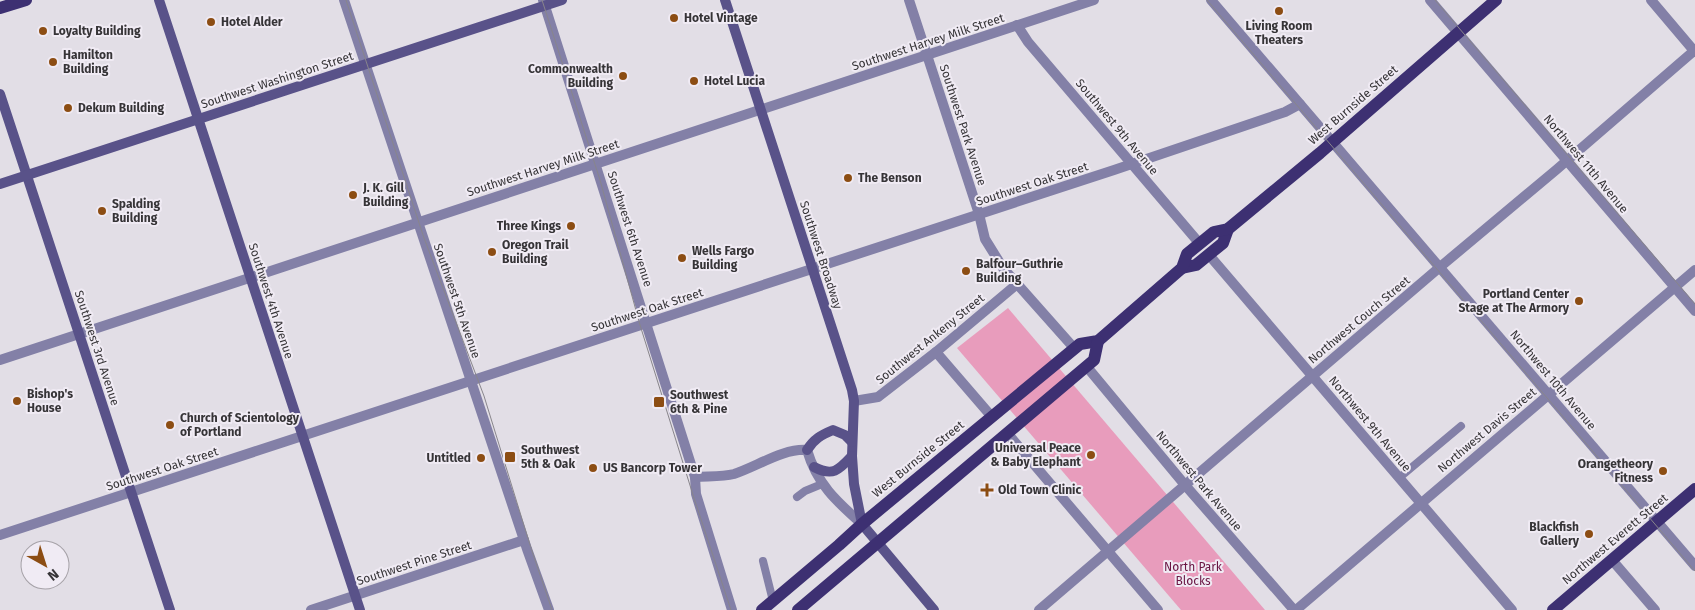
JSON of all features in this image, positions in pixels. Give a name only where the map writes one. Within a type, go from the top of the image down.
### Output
[{"type":"main road","points":[[0,8],[26,0]]},
{"type":"main road","name":"Southwest 4th Avenue","points":[[159,0],[360,610]]},
{"type":"main road","name":"Southwest Washington Street","points":[[0,184],[544,3],[562,0]]},
{"type":"main road","name":"Southwest Broadway","points":[[725,0],[852,390],[854,402],[852,442],[854,484],[862,524],[934,610]]},
{"type":"main road","name":"West Burnside Street","points":[[1182,268],[1187,254],[1214,232],[1228,229],[1496,0]]},
{"type":"main road","name":"Southwest 3rd Avenue","points":[[0,94],[170,610]]},
{"type":"main road","name":"West Burnside Street","points":[[762,610],[862,524],[1074,348],[1080,344],[1098,341],[1182,268],[1196,265],[1209,255],[1223,243],[1228,229]]},
{"type":"main road","name":"West Burnside Street","points":[[798,610],[1094,360],[1098,341]]},
{"type":"main road","points":[[807,450],[820,435],[833,430],[845,435],[852,442]]},
{"type":"main road","points":[[814,467],[822,472],[836,471],[852,456]]},
{"type":"main road","name":"Northwest Everett Street","points":[[1553,610],[1695,489]]},
{"type":"street","name":"Southwest 5th Avenue","points":[[344,0],[524,540],[550,610]]},
{"type":"street","name":"Southwest Park Avenue","points":[[909,0],[979,214],[985,239],[1003,268],[1074,348]]},
{"type":"street","name":"Southwest Harvey Milk Street","points":[[0,360],[1094,0]]},
{"type":"street","name":"Northwest 10th Avenue","points":[[1211,0],[1695,566]]},
{"type":"street","name":"Northwest 11th Avenue","points":[[1430,0],[1695,311]]},
{"type":"street","points":[[1650,0],[1695,51]]},
{"type":"street","name":"Southwest 6th Avenue","points":[[544,3],[695,477],[696,494],[732,610]]},
{"type":"street","name":"Southwest 9th Avenue","points":[[1017,25],[1028,42],[1200,244]]},
{"type":"street","name":"Northwest Couch Street","points":[[1038,610],[1695,51]]},
{"type":"street","name":"Southwest Oak Street","points":[[0,535],[1130,164],[1282,113],[1300,104]]},
{"type":"street","name":"Northwest 9th Avenue","points":[[1209,255],[1512,610]]},
{"type":"street","name":"Northwest Davis Street","points":[[1295,610],[1695,270]]},
{"type":"street","name":"Southwest Ankeny Street","points":[[854,402],[878,397],[936,352],[1017,284]]},
{"type":"street","points":[[936,352],[992,417]]},
{"type":"street","name":"Northwest Park Avenue","points":[[1086,367],[1185,485],[1295,610]]},
{"type":"street","points":[[1008,434],[1158,610]]},
{"type":"street","points":[[695,477],[728,475],[796,451],[807,450]]},
{"type":"street","name":"Southwest Broadway","points":[[807,450],[822,484],[831,496],[862,524]]},
{"type":"street","name":"Southwest Pine Street","points":[[311,610],[524,540]]},
{"type":"street","points":[[1612,560],[1655,610]]},
{"type":"lane","points":[[1399,478],[1461,426]]},
{"type":"lane","points":[[798,496],[822,484]]},
{"type":"lane","points":[[763,561],[773,600]]},
{"type":"green space","name":"North Park Blocks","points":[[1008,308],[1265,610],[1181,610],[957,348]]},
{"type":"tram line","points":[[346,0],[424,238],[484,396],[552,610]]},
{"type":"tram line","points":[[542,0],[600,180],[640,325],[731,610]]},
{"type":"tram line","points":[[1207,0],[1695,571]]},
{"type":"tram line","points":[[1435,0],[1695,304]]},
{"type":"place","name":"Living Room Theaters","points":[[1279,11]]},
{"type":"place","name":"Hotel Vintage","points":[[674,18]]},
{"type":"place","name":"Hotel Alder","points":[[211,22]]},
{"type":"place","name":"Loyalty Building","points":[[43,31]]},
{"type":"place","name":"Hamilton Building","points":[[53,62]]},
{"type":"place","name":"Commonwealth Building","points":[[623,76]]},
{"type":"place","name":"Hotel Lucia","points":[[694,81]]},
{"type":"place","name":"Dekum Building","points":[[68,108]]},
{"type":"place","name":"The Benson","points":[[848,178]]},
{"type":"place","name":"J. K. Gill Building","points":[[353,195]]},
{"type":"place","name":"Spalding Building","points":[[102,211]]},
{"type":"place","name":"Three Kings","points":[[571,226]]},
{"type":"place","name":"Oregon Trail Building","points":[[492,252]]},
{"type":"place","name":"Wells Fargo Building","points":[[682,258]]},
{"type":"place","name":"Balfour–Guthrie Building","points":[[966,271]]},
{"type":"place","name":"Portland Center Stage at The Armory","points":[[1579,301]]},
{"type":"place","name":"Bishop's House","points":[[17,401]]},
{"type":"place","name":"Southwest 6th & Pine","points":[[659,402]]},
{"type":"place","name":"Church of Scientology of Portland","points":[[170,425]]},
{"type":"place","name":"Universal Peace & Baby Elephant","points":[[1091,455]]},
{"type":"place","name":"Southwest 5th & Oak","points":[[510,457]]},
{"type":"place","name":"Untitled","points":[[481,458]]},
{"type":"place","name":"US Bancorp Tower","points":[[593,468]]},
{"type":"place","name":"Orangetheory Fitness","points":[[1663,471]]},
{"type":"place","name":"Old Town Clinic","points":[[987,490]]},
{"type":"place","name":"Blackfish Gallery","points":[[1589,534]]}]
